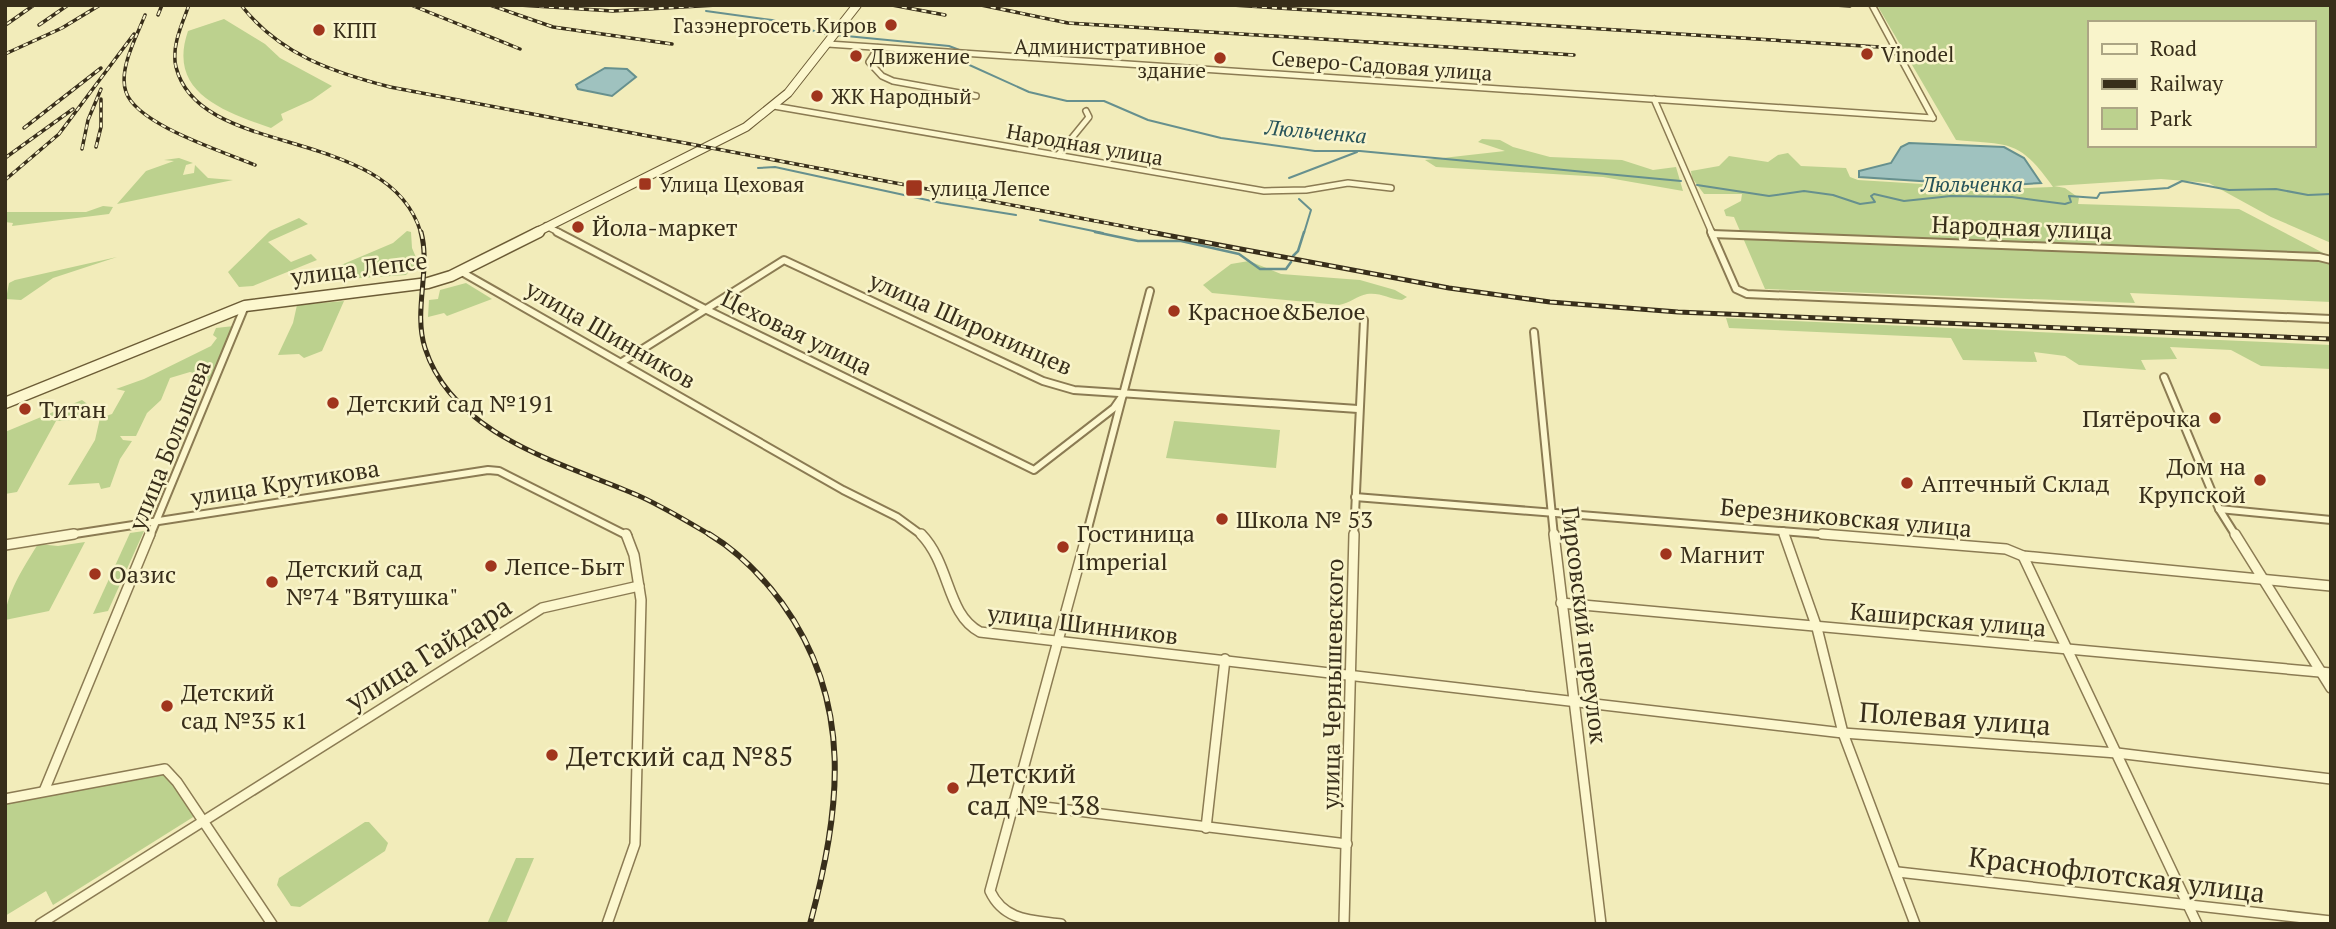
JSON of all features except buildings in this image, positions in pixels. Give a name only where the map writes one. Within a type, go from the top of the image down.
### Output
[{"type":"main road","name":"улица Лепсе","points":[[5,402],[245,306],[276,299],[401,287],[437,281],[460,271],[724,139],[774,106],[857,5]]},
{"type":"street","name":"Северо-Садовая улица","points":[[829,42],[878,48],[1933,118],[1872,5]]},
{"type":"street","points":[[878,48],[869,62],[884,77],[976,96]]},
{"type":"street","points":[[1654,99],[1736,289],[1747,294],[2083,306],[2331,319]]},
{"type":"street","name":"Народная улица","points":[[774,106],[1264,191],[1306,190],[1348,183],[1391,188]]},
{"type":"street","points":[[1058,156],[1090,117],[1086,111]]},
{"type":"street","name":"Цеховая улица","points":[[546,226],[705,309],[1034,470],[1114,408],[1126,391]]},
{"type":"street","name":"Народная улица","points":[[1712,234],[2319,257],[2331,260]]},
{"type":"street","name":"улица Широнинцев","points":[[705,309],[784,260],[1043,381],[1074,390],[1126,391],[1358,409]]},
{"type":"street","name":"улица Шинников","points":[[460,271],[843,490],[894,516],[927,539],[939,558],[964,621],[972,629],[1057,642],[1225,659],[1576,704]]},
{"type":"street","points":[[1061,924],[1010,916],[995,907],[990,891],[1126,391],[1150,291]]},
{"type":"street","name":"улица Большева","points":[[44,791],[158,522],[245,306]]},
{"type":"street","points":[[622,362],[705,309]]},
{"type":"street","name":"улица Чернышевского","points":[[1344,924],[1355,497],[1364,320]]},
{"type":"street","name":"Гирсовский переулок","points":[[1534,331],[1562,603],[1601,924]]},
{"type":"street","points":[[2164,377],[2219,509],[2331,688]]},
{"type":"street","name":"улица Крутикова","points":[[5,545],[488,470],[499,471],[622,531],[629,537],[639,586]]},
{"type":"street","name":"Березниковская улица","points":[[1355,497],[2006,549],[2022,556],[2331,586]]},
{"type":"street","points":[[2219,509],[2331,520]]},
{"type":"street","points":[[1783,531],[1817,628],[1843,733],[1898,872],[1915,924]]},
{"type":"street","points":[[2022,556],[2069,649],[2197,924]]},
{"type":"street","points":[[607,924],[635,844],[642,639],[639,586]]},
{"type":"street","name":"улица Гайдара","points":[[40,924],[542,608],[639,586]]},
{"type":"street","name":"Каширская улица","points":[[1562,603],[2331,673]]},
{"type":"street","points":[[1206,828],[1225,659]]},
{"type":"street","name":"Полевая улица","points":[[1576,704],[1843,733],[2117,753],[2331,779]]},
{"type":"street","points":[[5,799],[161,768],[177,782],[272,924]]},
{"type":"street","points":[[1012,803],[1347,844]]},
{"type":"street","name":"Краснофлотская улица","points":[[1898,872],[2331,921]]},
{"type":"green space","points":[[1877,5],[2331,5],[2331,243],[2271,217],[2209,183],[2161,179],[2054,186],[2065,188],[2079,198],[2078,204],[2239,209],[2331,257],[2331,302],[2130,293],[2135,303],[1765,289],[1734,217],[1726,216],[1724,210],[1741,201],[1742,194],[1704,194],[1692,178],[1691,171],[1719,166],[1729,156],[1768,162],[1778,155],[1788,153],[1801,166],[1846,168],[1850,177],[1858,180],[2004,189],[2053,187],[2022,152],[2001,144],[1956,140]]},
{"type":"green space","points":[[224,19],[265,44],[280,58],[332,86],[312,100],[281,114],[283,120],[271,128],[218,106],[192,84],[185,70],[184,52],[188,31]]},
{"type":"green space","points":[[1482,139],[1500,140],[1513,147],[1550,157],[1622,160],[1653,170],[1676,167],[1683,191],[1603,177],[1436,167],[1425,160],[1505,151],[1478,142]]},
{"type":"green space","points":[[179,158],[193,163],[186,165],[183,175],[194,173],[195,165],[208,178],[233,180],[117,204],[146,171],[174,161],[164,160]]},
{"type":"green space","points":[[103,206],[113,207],[109,214],[12,226],[13,223],[5,222],[5,212],[86,212]]},
{"type":"green space","points":[[299,218],[308,224],[268,242],[291,262],[311,254],[317,260],[253,286],[239,287],[228,272],[270,231]]},
{"type":"green space","points":[[407,231],[411,232],[412,248],[418,262],[406,275],[301,282],[393,243]]},
{"type":"green space","points":[[117,257],[53,278],[21,300],[6,299],[9,283],[15,280]]},
{"type":"green space","points":[[1249,261],[1281,274],[1360,280],[1395,290],[1407,297],[1402,300],[1367,294],[1339,305],[1212,293],[1203,285],[1231,264]]},
{"type":"green space","points":[[466,283],[492,299],[447,316],[444,313],[428,317],[429,300],[438,299],[440,290]]},
{"type":"green space","points":[[344,301],[322,351],[304,358],[299,354],[278,355],[293,323],[297,305]]},
{"type":"green space","points":[[1726,318],[2331,345],[2331,369],[2261,366],[2231,350],[2170,347],[2177,359],[2141,360],[2146,370],[2079,365],[2065,356],[2034,352],[2037,362],[1963,360],[1951,338],[1729,328]]},
{"type":"green space","points":[[234,326],[209,381],[197,381],[197,374],[190,372],[170,378],[161,400],[147,413],[136,436],[120,436],[123,440],[132,441],[120,459],[110,487],[101,489],[99,483],[68,485],[95,440],[100,418],[112,414],[125,391],[116,389],[144,379],[211,346],[217,338],[213,335],[216,328]]},
{"type":"green space","points":[[82,400],[90,406],[86,419],[56,421],[17,492],[5,494],[5,432]]},
{"type":"green space","points":[[1174,421],[1280,430],[1276,468],[1166,458]]},
{"type":"green space","points":[[144,531],[108,611],[93,614],[130,533]]},
{"type":"green space","points":[[85,542],[49,611],[5,620],[12,591],[38,544],[58,546]]},
{"type":"green space","points":[[161,768],[198,814],[53,905],[46,891],[5,916],[5,799]]},
{"type":"green space","points":[[365,822],[369,822],[388,843],[385,851],[300,907],[291,906],[277,885],[279,878]]},
{"type":"green space","points":[[516,858],[534,858],[506,924],[487,924]]},
{"type":"water","points":[[605,68],[627,69],[636,77],[612,96],[578,89],[576,85]]},
{"type":"water","points":[[1909,143],[2004,147],[2024,158],[2041,183],[1996,186],[1859,177],[1859,171],[1891,163],[1901,147]]},
{"type":"waterway","points":[[706,11],[772,20],[830,35]]},
{"type":"waterway","name":"Люльченка","points":[[836,35],[949,46],[962,51],[965,63],[1029,92],[1067,101],[1104,101],[1148,120],[1221,138],[1315,151],[1360,151],[1681,181]]},
{"type":"waterway","points":[[1289,178],[1357,152]]},
{"type":"waterway","points":[[758,168],[775,167],[941,203],[1016,215]]},
{"type":"waterway","name":"Люльченка","points":[[1697,185],[1769,196],[1804,191],[1833,195],[1860,204],[1875,202],[1871,196],[1874,194],[1904,201],[1951,196],[2012,197],[2065,204],[2071,202],[2069,196],[2097,198],[2100,193],[2168,188],[2182,181],[2229,190],[2276,189],[2308,195],[2331,194]]},
{"type":"waterway","points":[[1299,199],[1311,210],[1304,233]]},
{"type":"waterway","points":[[1040,220],[1103,233]]},
{"type":"waterway","points":[[1095,232],[1138,241],[1181,241],[1239,254],[1260,269],[1286,269],[1291,262]]},
{"type":"waterway","points":[[1293,256],[1298,251],[1304,232]]},
{"type":"railway","points":[[7,24],[34,5]]},
{"type":"railway","points":[[39,25],[68,5]]},
{"type":"railway","points":[[5,54],[62,28],[100,5]]},
{"type":"railway","points":[[158,15],[162,5]]},
{"type":"railway","points":[[189,5],[178,36],[175,59],[176,67],[192,96],[219,117],[255,132],[335,157],[372,174],[402,198],[421,233]]},
{"type":"railway","points":[[241,5],[272,36],[308,59],[348,75],[390,87],[1159,233]]},
{"type":"railway","points":[[411,5],[520,49]]},
{"type":"railway","points":[[490,5],[553,27],[672,44]]},
{"type":"railway","points":[[519,5],[613,11],[717,5]]},
{"type":"railway","points":[[892,5],[945,15]]},
{"type":"railway","points":[[981,5],[1068,23],[1574,55]]},
{"type":"railway","points":[[1232,5],[1879,47]]},
{"type":"railway","points":[[1835,5],[1850,6]]},
{"type":"railway","points":[[145,15],[124,73],[126,92],[133,104],[147,116],[183,136],[255,165]]},
{"type":"railway","points":[[5,180],[59,134],[134,34]]},
{"type":"railway","points":[[24,128],[101,68]]},
{"type":"railway","points":[[82,149],[88,120],[101,89]]},
{"type":"railway","points":[[96,147],[101,127],[101,99]]},
{"type":"railway","points":[[5,158],[73,109]]},
{"type":"railway","points":[[421,232],[424,246],[421,319],[425,348],[439,378],[460,404],[485,425],[514,442],[545,458],[647,500],[711,536]]},
{"type":"railway","points":[[1150,232],[1449,288],[1550,302],[1678,312],[2331,339]]},
{"type":"railway","points":[[711,536],[758,574],[782,603],[805,641],[821,680],[831,719],[835,759],[834,799],[829,840],[810,924]]},
{"type":"place","name":"Газэнергосеть Киров","points":[[891,25]]},
{"type":"place","name":"КПП","points":[[319,30]]},
{"type":"place","name":"Vinodel","points":[[1867,54]]},
{"type":"place","name":"Движение","points":[[856,56]]},
{"type":"place","name":"Административное здание","points":[[1220,58]]},
{"type":"place","name":"ЖК Народный","points":[[817,96]]},
{"type":"place","name":"Улица Цеховая","points":[[645,184]]},
{"type":"place","name":"улица Лепсе","points":[[914,188]]},
{"type":"place","name":"Йола-маркет","points":[[578,227]]},
{"type":"place","name":"Красное&Белое","points":[[1174,311]]},
{"type":"place","name":"Детский сад №191","points":[[333,403]]},
{"type":"place","name":"Титан","points":[[25,409]]},
{"type":"place","name":"Пятёрочка","points":[[2215,418]]},
{"type":"place","name":"Дом на Крупской","points":[[2260,480]]},
{"type":"place","name":"Аптечный Склад","points":[[1907,483]]},
{"type":"place","name":"Школа № 53","points":[[1222,519]]},
{"type":"place","name":"Гостиница Imperial","points":[[1063,547]]},
{"type":"place","name":"Магнит","points":[[1666,554]]},
{"type":"place","name":"Лепсе-Быт","points":[[491,566]]},
{"type":"place","name":"Оазис","points":[[95,574]]},
{"type":"place","name":"Детский сад №74 \"Вятушка\"","points":[[272,582]]},
{"type":"place","name":"Детский сад №35 к1","points":[[167,706]]},
{"type":"place","name":"Детский сад №85","points":[[552,755]]},
{"type":"place","name":"Детский сад № 138","points":[[953,788]]}]
